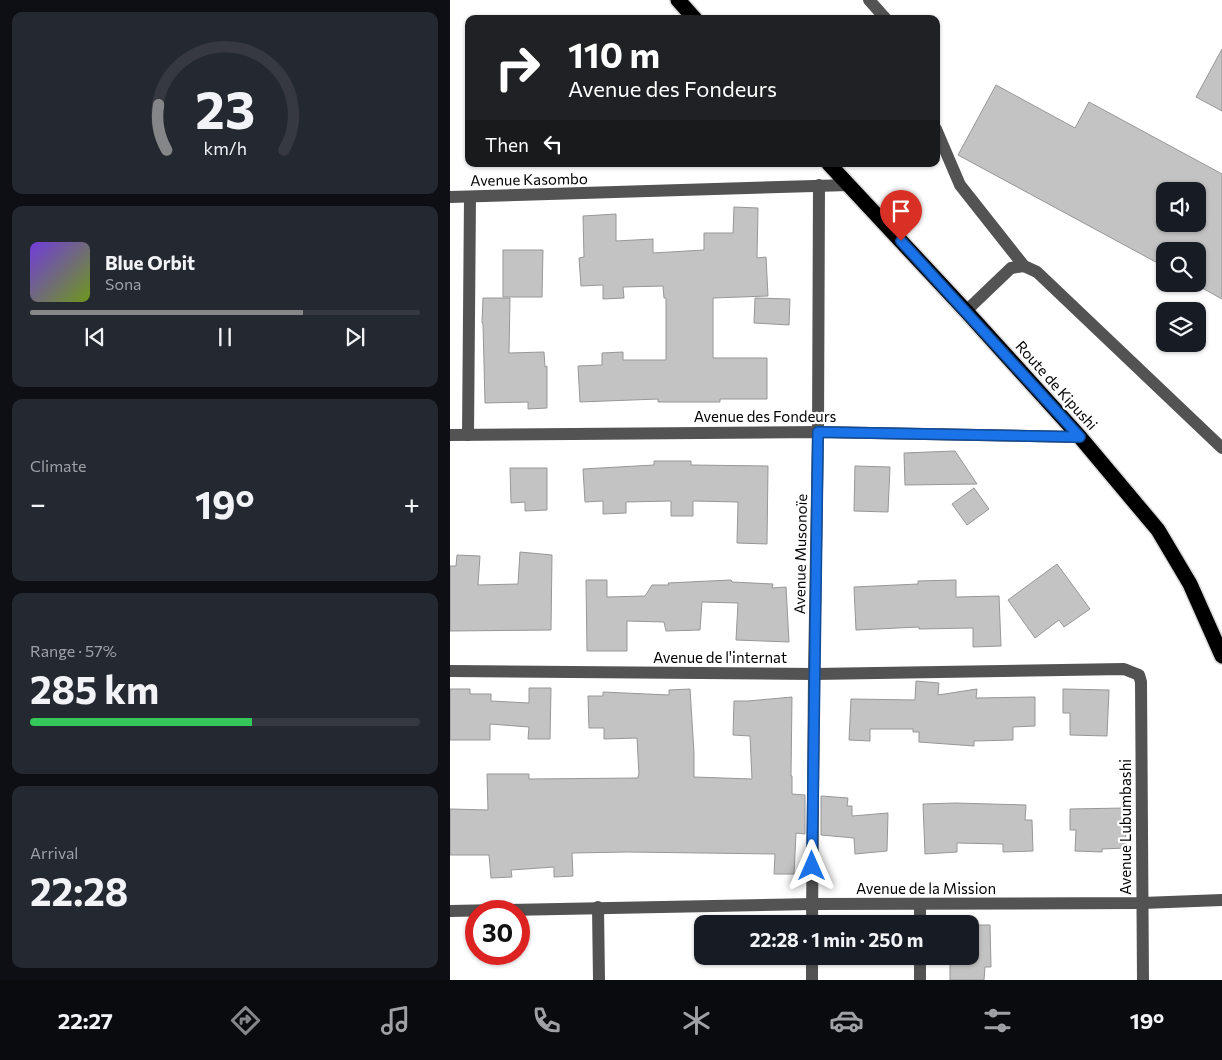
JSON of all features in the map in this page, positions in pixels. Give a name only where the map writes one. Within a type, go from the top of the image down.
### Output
[{"type":"highway","points":[[678,0],[691,15]]},
{"type":"highway","name":"Route de Kipushi","points":[[832,167],[1080,437],[1158,530],[1190,584],[1222,656]]},
{"type":"street","points":[[869,0],[882,15]]},
{"type":"street","points":[[940,138],[960,184],[1024,266],[1037,272],[1222,448]]},
{"type":"street","name":"Avenue Kasombo","points":[[450,197],[849,185]]},
{"type":"street","name":"Avenue Musonoïe","points":[[812,915],[819,186]]},
{"type":"street","points":[[468,435],[470,197]]},
{"type":"street","points":[[966,311],[1011,268],[1024,266]]},
{"type":"street","name":"Avenue des Fondeurs","points":[[450,435],[818,432],[1080,437]]},
{"type":"street","name":"Avenue de l'internat","points":[[450,670],[814,674],[1124,669],[1139,674]]},
{"type":"street","name":"Avenue Lubumbashi","points":[[1139,674],[1141,682],[1143,980]]},
{"type":"street","name":"Avenue de la Mission","points":[[450,911],[598,907],[1142,903],[1222,900]]},
{"type":"street","points":[[920,904],[920,915]]},
{"type":"street","points":[[598,907],[599,980]]},
{"type":"street","points":[[812,965],[812,980]]},
{"type":"street","points":[[920,965],[920,980]]},
{"type":"building","points":[[1222,49],[1222,111],[1196,97]]},
{"type":"building","points":[[996,85],[1075,128],[1089,102],[1222,174],[1222,299],[1206,290],[1206,242],[1156,242],[1156,262],[958,155]]},
{"type":"building","points":[[734,207],[758,208],[757,258],[766,257],[768,296],[713,298],[713,358],[767,358],[767,399],[720,399],[720,402],[658,402],[658,399],[580,402],[578,366],[602,365],[602,353],[623,352],[623,360],[666,360],[666,298],[664,298],[663,286],[623,287],[624,298],[603,299],[603,285],[581,286],[579,258],[584,257],[583,216],[616,214],[616,241],[653,239],[653,253],[704,250],[704,233],[733,233]]},
{"type":"building","points":[[503,250],[543,250],[542,297],[503,297]]},
{"type":"building","points":[[483,298],[510,298],[509,353],[544,352],[545,367],[547,366],[547,408],[528,409],[528,402],[485,403]]},
{"type":"building","points":[[755,298],[790,299],[789,325],[754,323]]},
{"type":"building","points":[[955,451],[977,484],[905,485],[904,453]]},
{"type":"building","points":[[654,461],[691,461],[691,465],[768,466],[767,544],[737,543],[738,502],[693,501],[693,516],[671,516],[671,501],[626,502],[626,513],[603,514],[603,501],[585,502],[583,469],[654,465]]},
{"type":"building","points":[[855,466],[890,467],[888,512],[854,511]]},
{"type":"building","points":[[510,468],[547,468],[547,510],[525,511],[525,502],[511,503]]},
{"type":"building","points":[[974,488],[989,509],[967,525],[952,504]]},
{"type":"building","points":[[520,552],[552,555],[551,630],[450,631],[450,566],[456,566],[457,555],[480,556],[478,585],[518,584]]},
{"type":"building","points":[[1057,564],[1090,609],[1064,627],[1059,620],[1035,638],[1008,600]]},
{"type":"building","points":[[586,580],[607,580],[607,597],[645,596],[652,585],[669,585],[668,583],[731,580],[732,582],[773,584],[772,588],[786,587],[789,642],[736,640],[738,603],[702,602],[700,630],[666,631],[664,622],[627,621],[627,651],[587,651]]},
{"type":"building","points":[[956,580],[956,597],[999,596],[1001,646],[973,647],[973,628],[919,629],[919,627],[856,630],[854,587],[918,584],[918,581]]},
{"type":"building","points":[[916,681],[939,683],[938,695],[977,689],[976,698],[1035,697],[1035,726],[1013,727],[1013,740],[974,741],[974,746],[919,742],[919,732],[913,732],[913,729],[870,729],[870,741],[849,740],[851,699],[915,700]]},
{"type":"building","points":[[529,688],[551,688],[550,739],[528,739],[529,727],[490,724],[490,740],[450,740],[450,689],[470,689],[470,694],[491,694],[491,701],[529,703]]},
{"type":"building","points":[[690,689],[694,777],[752,779],[750,736],[733,735],[734,701],[792,697],[792,794],[805,795],[805,834],[796,833],[794,874],[774,874],[775,854],[628,852],[572,853],[573,876],[554,877],[554,867],[511,870],[512,877],[491,878],[489,855],[450,855],[450,809],[488,810],[487,774],[529,774],[529,779],[638,778],[637,738],[604,739],[604,728],[589,728],[588,696],[603,696],[603,692],[669,695],[669,690]]},
{"type":"building","points":[[1063,689],[1109,690],[1107,736],[1070,735],[1070,713],[1063,713]]},
{"type":"building","points":[[821,796],[848,798],[847,806],[852,806],[852,816],[888,813],[887,851],[855,854],[854,838],[821,835]]},
{"type":"building","points":[[923,804],[1026,805],[1025,820],[1032,820],[1033,851],[1003,852],[1003,844],[957,843],[957,852],[925,854]]},
{"type":"building","points":[[1125,808],[1126,848],[1102,849],[1102,852],[1075,851],[1076,830],[1070,830],[1070,809]]},
{"type":"building","points":[[979,925],[990,925],[991,967],[985,967],[984,980],[950,980],[950,965],[979,965]]},
{"type":"route","points":[[812,866],[818,432],[1080,437],[901,241]]}]
